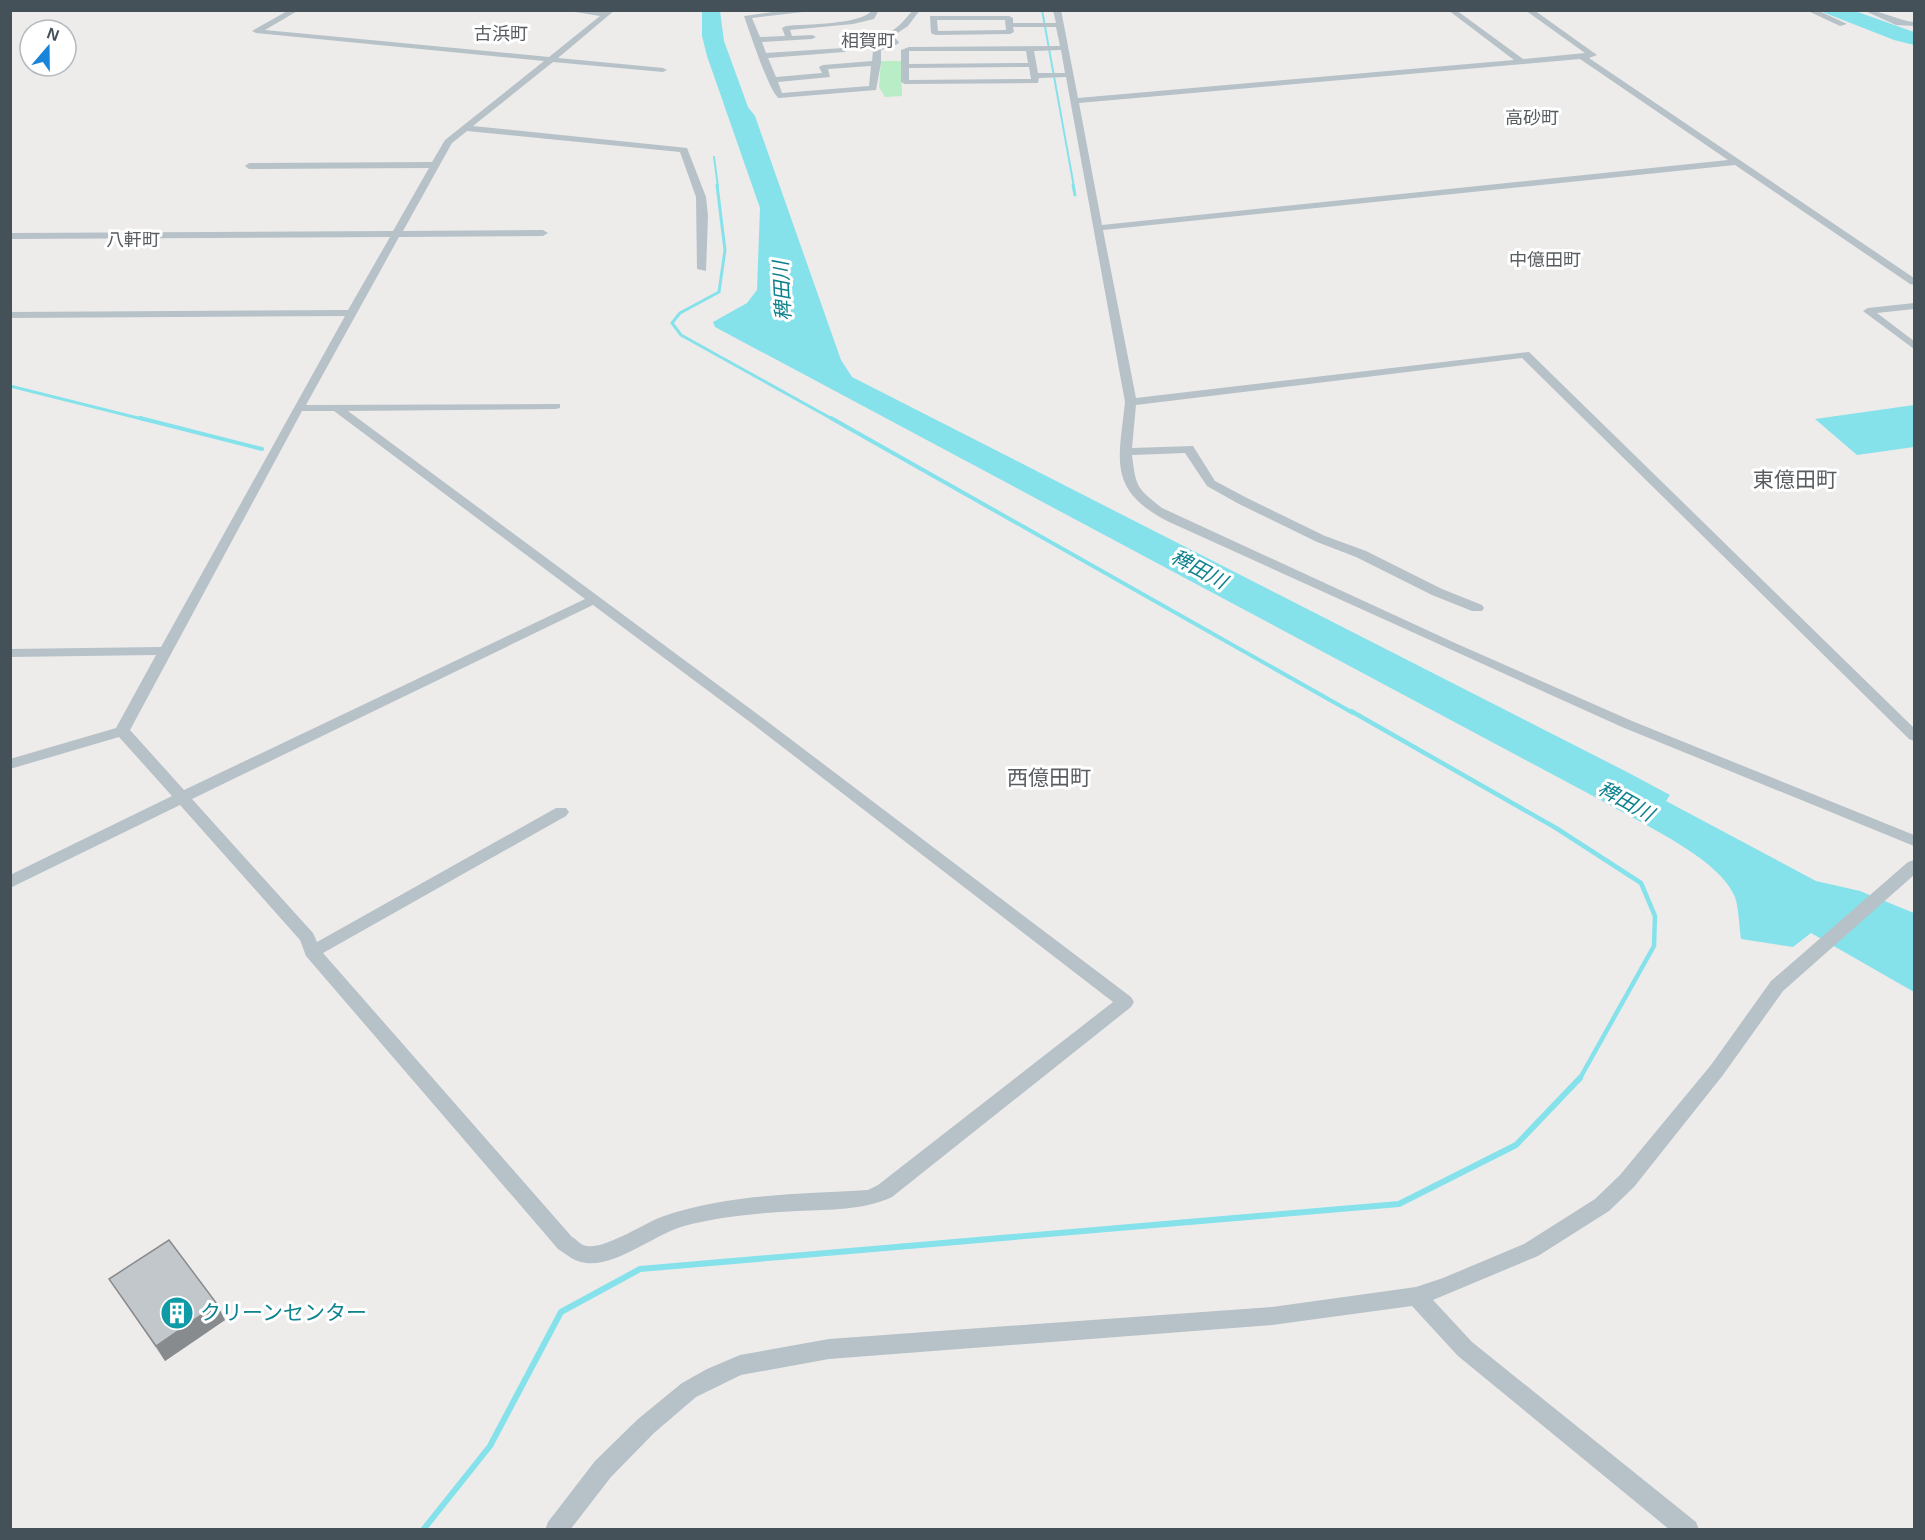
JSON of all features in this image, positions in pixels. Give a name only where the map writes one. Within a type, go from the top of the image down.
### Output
[{"type":"street","points":[[296,10],[256,31],[663,70]]},
{"type":"street","points":[[566,10],[609,12]]},
{"type":"street","points":[[817,10],[748,15],[779,96],[873,88],[877,48]]},
{"type":"street","points":[[789,38],[786,28],[853,22],[870,17],[876,10]]},
{"type":"street","points":[[857,45],[855,39],[863,36],[888,36],[909,25],[917,10]]},
{"type":"street","points":[[1057,10],[1054,25],[1054,48],[1059,75],[1073,101],[1131,402],[1125,452],[1129,483],[1137,494],[1171,518],[1450,646],[1637,728],[1914,841]]},
{"type":"street","points":[[1451,10],[1521,61]]},
{"type":"street","points":[[1073,101],[1593,55],[1528,10]]},
{"type":"street","points":[[1809,10],[1843,24]]},
{"type":"street","points":[[1866,10],[1899,23],[1914,24]]},
{"type":"street","points":[[10,764],[122,730],[298,408],[448,142],[609,12]]},
{"type":"street","points":[[933,18],[1009,18],[1009,25],[1010,32],[935,33],[933,18]]},
{"type":"street","points":[[923,25],[933,25]]},
{"type":"street","points":[[1009,25],[1054,25]]},
{"type":"street","points":[[763,56],[844,50],[857,45],[877,48],[893,44],[895,40],[888,36]]},
{"type":"street","points":[[756,40],[812,37]]},
{"type":"street","points":[[1030,49],[1035,76],[1035,81],[1032,82],[905,82],[905,50],[909,49],[1054,48]]},
{"type":"street","points":[[1581,56],[1914,282]]},
{"type":"street","points":[[772,80],[827,75],[823,67],[877,63]]},
{"type":"street","points":[[905,66],[1033,65]]},
{"type":"street","points":[[1035,76],[1059,75]]},
{"type":"street","points":[[465,128],[684,150],[700,197],[703,216],[702,270]]},
{"type":"street","points":[[1098,228],[1735,162]]},
{"type":"street","points":[[249,166],[434,165]]},
{"type":"street","points":[[10,236],[543,233]]},
{"type":"street","points":[[1914,306],[1868,312],[1914,345]]},
{"type":"street","points":[[10,315],[351,313]]},
{"type":"street","points":[[1131,402],[1525,354],[1914,736]]},
{"type":"street","points":[[298,408],[556,406]]},
{"type":"street","points":[[122,730],[307,938],[312,952],[565,1243],[581,1254],[597,1256],[662,1225],[696,1216],[743,1208],[870,1198],[885,1191],[1125,1002],[769,729],[337,408]]},
{"type":"street","points":[[1125,452],[1189,449],[1211,483],[1243,501],[1321,539],[1477,608]]},
{"type":"street","points":[[1151,515],[1171,518]]},
{"type":"street","points":[[10,882],[594,600]]},
{"type":"street","points":[[10,654],[165,651]]},
{"type":"street","points":[[312,952],[561,812]]},
{"type":"street","points":[[556,1530],[603,1470],[646,1426],[689,1390],[740,1365],[784,1355],[829,1349],[1272,1316],[1416,1296],[1456,1282],[1530,1250],[1602,1205],[1627,1181],[1717,1070],[1777,986],[1914,866]]},
{"type":"street","points":[[1416,1296],[1465,1349],[1688,1530]]},
{"type":"green space","points":[[881,61],[901,61],[902,96],[885,97],[879,87]]},
{"type":"water","name":"稗田川","points":[[702,11],[720,11],[724,41],[748,107],[755,116],[841,360],[852,377],[1627,772],[1670,795],[1666,801],[1816,881],[1860,891],[1914,913],[1914,992],[1811,933],[1793,947],[1741,939],[1735,897],[1727,883],[1698,856],[1679,844],[715,327],[713,322],[747,303],[757,290],[760,208],[707,56],[702,36]]},
{"type":"water","points":[[1820,11],[1855,11],[1914,32],[1914,45],[1894,40]]},
{"type":"water","points":[[1914,405],[1914,447],[1857,455],[1815,419]]},
{"type":"building","name":"クリーンセンター","points":[[169,1240],[217,1304],[156,1346],[109,1279]]},
{"type":"waterway","points":[[1042,10],[1074,187]]},
{"type":"waterway","points":[[714,157],[718,187]]},
{"type":"waterway","points":[[717,185],[725,250],[719,292],[680,313],[672,323],[681,335],[834,420]]},
{"type":"waterway","points":[[1073,185],[1075,195]]},
{"type":"waterway","points":[[10,386],[146,420]]},
{"type":"waterway","points":[[140,418],[262,449]]},
{"type":"waterway","points":[[831,418],[1353,713]]},
{"type":"waterway","points":[[1351,711],[1556,828],[1641,883],[1655,916],[1654,946],[1579,1080]]},
{"type":"waterway","points":[[423,1530],[490,1446],[561,1312],[640,1269],[1399,1204],[1516,1145],[1580,1078]]},
{"type":"place","name":"クリーンセンター","points":[[177,1313]]},
{"type":"district","name":"古浜町","points":[[501,34]]},
{"type":"district","name":"相賀町","points":[[868,41]]},
{"type":"district","name":"高砂町","points":[[1532,118]]},
{"type":"district","name":"八軒町","points":[[133,240]]},
{"type":"district","name":"中億田町","points":[[1545,260]]},
{"type":"district","name":"東億田町","points":[[1795,480]]},
{"type":"district","name":"西億田町","points":[[1049,778]]}]
